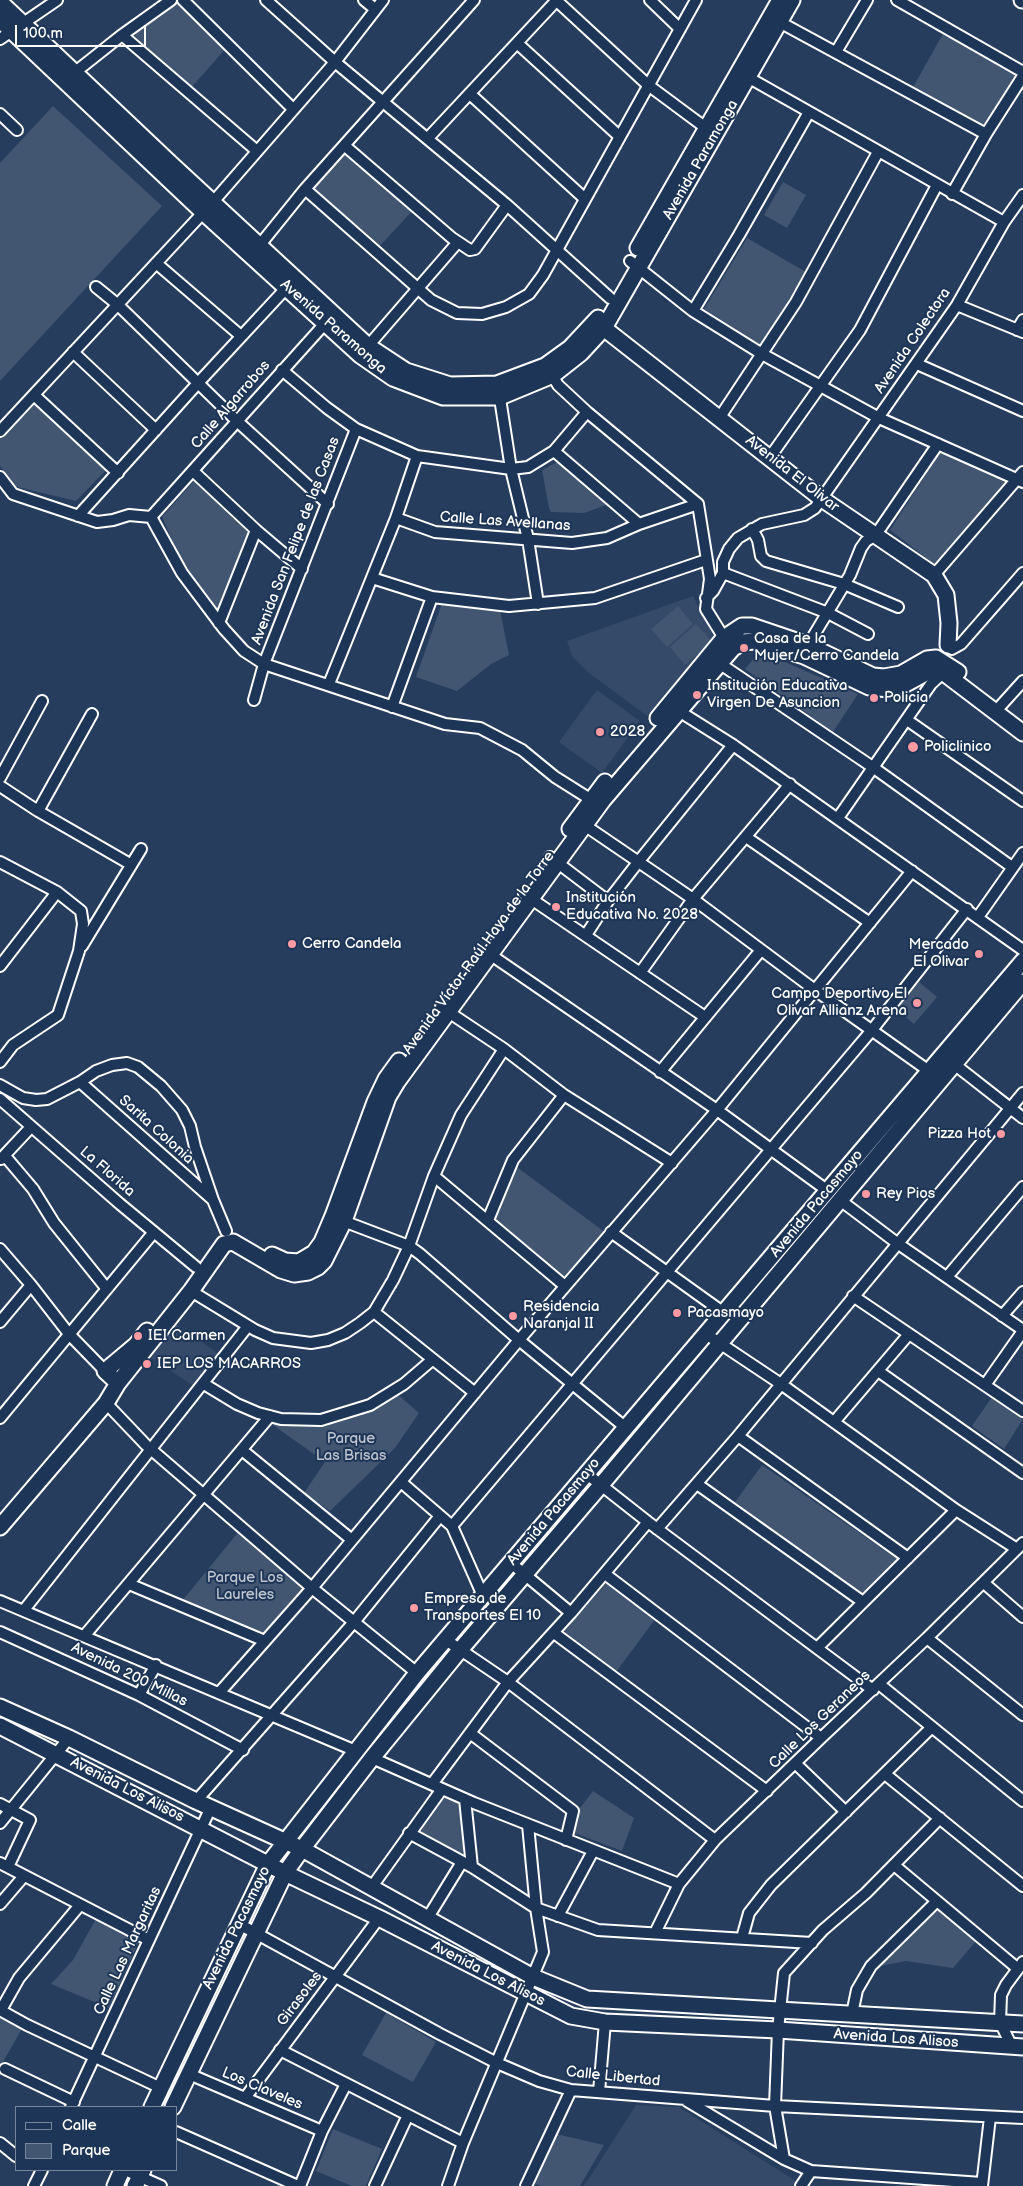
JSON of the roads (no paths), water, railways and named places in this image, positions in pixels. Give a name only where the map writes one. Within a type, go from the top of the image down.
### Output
[{"type":"street","points":[[12,31],[57,0]]},
{"type":"street","points":[[74,73],[171,0]]},
{"type":"street","points":[[183,0],[293,109]]},
{"type":"street","points":[[266,0],[335,62],[428,138],[556,248],[610,298]]},
{"type":"street","points":[[364,0],[375,9]]},
{"type":"street","points":[[0,431],[208,207],[335,62],[383,0]]},
{"type":"street","points":[[259,246],[305,189],[474,0]]},
{"type":"street","points":[[428,138],[557,0],[648,85],[711,131]]},
{"type":"street","points":[[650,0],[680,28]]},
{"type":"street","points":[[305,189],[431,300],[457,313],[482,314],[506,307],[529,294],[543,274],[696,0]]},
{"type":"street","name":"Avenida Paramonga","points":[[775,19],[780,0]]},
{"type":"street","name":"Avenida Paramonga","points":[[330,318],[360,355],[393,378],[443,397],[499,390],[549,370],[581,353],[600,325],[775,19],[792,0]]},
{"type":"street","points":[[836,52],[867,0]]},
{"type":"street","points":[[896,0],[1023,72]]},
{"type":"street","name":"Avenida Paramonga","points":[[0,2],[12,31],[74,73],[208,207],[259,246],[291,283]]},
{"type":"street","points":[[775,19],[986,134]]},
{"type":"street","name":"Avenida Paramonga","points":[[0,20],[330,318],[406,371],[429,380],[450,385],[499,390]]},
{"type":"street","points":[[122,35],[257,151]]},
{"type":"street","points":[[517,43],[619,136]]},
{"type":"street","points":[[744,75],[1004,222]]},
{"type":"street","points":[[952,194],[986,134],[1023,76]]},
{"type":"street","points":[[470,94],[584,198]]},
{"type":"street","points":[[693,311],[739,235],[808,112]]},
{"type":"street","points":[[0,114],[17,130]]},
{"type":"street","points":[[344,146],[470,250],[475,249],[507,206]]},
{"type":"street","points":[[720,417],[814,272],[878,152]]},
{"type":"street","points":[[770,457],[860,330],[937,185]]},
{"type":"street","name":"Avenida Colectora","points":[[706,598],[713,591],[723,573],[723,562],[729,549],[738,538],[762,524],[804,515],[815,508],[957,305],[1004,222],[1023,195]]},
{"type":"street","points":[[368,346],[458,242]]},
{"type":"street","points":[[156,263],[241,336]]},
{"type":"street","points":[[635,263],[693,311],[762,354],[879,418],[1021,478],[934,575]]},
{"type":"street","name":"Avenida Paramonga","points":[[600,325],[610,298],[635,263]]},
{"type":"street","points":[[78,516],[291,283]]},
{"type":"street","points":[[96,287],[117,304],[238,421],[328,504]]},
{"type":"street","points":[[957,305],[1020,331],[1023,320]]},
{"type":"street","name":"Calle Algarrobos","points":[[152,517],[330,318]]},
{"type":"street","name":"Avenida El Olivar","points":[[600,325],[720,417],[822,499],[934,575],[946,595],[949,623],[944,658]]},
{"type":"street","points":[[73,352],[156,430]]},
{"type":"street","points":[[917,364],[1023,411]]},
{"type":"street","points":[[282,370],[327,408],[356,429],[417,456],[511,469],[528,467],[554,451],[587,412]]},
{"type":"street","points":[[549,370],[558,385],[587,412],[698,504],[710,579],[706,609],[724,638]]},
{"type":"street","points":[[499,390],[511,469],[528,539],[538,604]]},
{"type":"street","points":[[34,395],[118,474]]},
{"type":"street","name":"Avenida San Felipe de las Casas","points":[[254,700],[264,664],[356,429]]},
{"type":"street","points":[[808,645],[844,584],[860,548],[866,541],[875,536],[938,444]]},
{"type":"street","points":[[554,451],[638,524]]},
{"type":"street","points":[[329,684],[396,518],[417,456]]},
{"type":"street","points":[[193,471],[256,530],[302,569]]},
{"type":"street","points":[[0,477],[13,494],[97,522],[129,515],[152,517],[182,573],[219,624],[244,651],[264,664],[445,724],[480,728],[513,744],[555,777],[590,799]]},
{"type":"street","name":"Calle Las Avellanas","points":[[396,518],[434,532],[572,543],[607,538],[638,524],[698,504]]},
{"type":"street","points":[[219,624],[256,530]]},
{"type":"street","points":[[752,530],[758,540],[761,556],[766,561],[844,584],[898,607]]},
{"type":"street","points":[[372,578],[432,597],[509,606],[595,598],[706,560]]},
{"type":"street","points":[[723,573],[828,613],[868,634]]},
{"type":"street","points":[[714,660],[743,642],[755,641],[804,656],[869,687],[889,689],[902,686],[944,658],[960,644],[1023,574]]},
{"type":"street","points":[[392,707],[432,597]]},
{"type":"street","points":[[672,1163],[564,1095],[504,1049],[445,1010],[491,955],[528,896],[581,823],[603,800],[674,708],[714,660],[724,638],[742,626],[752,626],[808,645],[873,676],[884,677],[900,674],[927,659],[944,658],[1023,733]]},
{"type":"street","points":[[838,818],[932,684],[944,658]]},
{"type":"street","points":[[714,660],[874,768],[1012,867]]},
{"type":"street","points":[[998,708],[1023,681]]},
{"type":"street","points":[[0,778],[42,701]]},
{"type":"street","points":[[674,708],[734,745],[1023,950]]},
{"type":"street","points":[[581,823],[590,799],[674,708]]},
{"type":"street","points":[[998,708],[1023,722]]},
{"type":"street","points":[[38,811],[92,714]]},
{"type":"street","points":[[907,720],[1023,801]]},
{"type":"street","points":[[586,935],[608,901],[639,861],[734,745]]},
{"type":"street","points":[[640,973],[693,899],[790,784]]},
{"type":"street","points":[[0,786],[38,811],[130,864]]},
{"type":"street","points":[[581,823],[693,899],[815,990],[929,1071]]},
{"type":"street","points":[[746,837],[870,923]]},
{"type":"street","points":[[79,951],[130,864],[141,849]]},
{"type":"street","points":[[978,917],[1023,853]]},
{"type":"street","points":[[554,861],[608,901]]},
{"type":"street","points":[[0,862],[57,892],[81,911],[83,924],[79,951],[58,1015],[14,1045],[0,1062]]},
{"type":"street","points":[[219,1693],[312,1588],[519,1340],[717,1110],[912,871]]},
{"type":"street","points":[[0,966],[57,892]]},
{"type":"street","points":[[528,896],[705,1017]]},
{"type":"street","name":"Avenida Víctor Raúl Haya de la Torre","points":[[0,1527],[106,1403],[118,1383],[228,1242],[233,1242],[281,1270],[301,1274],[314,1270],[330,1253],[375,1102],[386,1079],[445,1010],[528,896]]},
{"type":"street","points":[[452,1526],[872,1030],[967,909]]},
{"type":"street","points":[[660,1072],[761,950]]},
{"type":"street","points":[[491,955],[717,1110],[834,1195],[896,1243],[1023,1330],[985,1385]]},
{"type":"street","name":"Avenida Pacasmayo","points":[[173,2106],[285,1873],[302,1849],[372,1758],[460,1650],[601,1486],[720,1343],[929,1071],[1023,961]]},
{"type":"street","name":"Avenida Pacasmayo","points":[[152,2106],[268,1864],[417,1673],[706,1334],[954,1064],[1023,982]]},
{"type":"street","points":[[191,1291],[248,1326],[273,1338],[310,1343],[328,1340],[345,1333],[374,1312],[393,1280],[408,1246],[434,1176],[460,1115],[504,1049]]},
{"type":"street","points":[[0,1085],[23,1098],[36,1100],[56,1096],[96,1071],[112,1065],[127,1063],[138,1067],[150,1076],[182,1110],[190,1126],[213,1200],[226,1231],[221,1234],[174,1298],[136,1345],[105,1370]]},
{"type":"street","points":[[954,1064],[1023,1118]]},
{"type":"street","name":"Sarita Colonia","points":[[80,1082],[213,1200]]},
{"type":"street","points":[[657,1529],[738,1436],[896,1243],[1023,1093]]},
{"type":"street","points":[[488,1220],[513,1160],[564,1095]]},
{"type":"street","name":"La Florida","points":[[0,1099],[196,1267]]},
{"type":"street","points":[[31,1127],[3,1158],[33,1189],[54,1223],[107,1288]]},
{"type":"street","points":[[434,1176],[565,1286]]},
{"type":"street","points":[[947,1277],[1023,1187]]},
{"type":"street","points":[[339,1219],[408,1246],[572,1385],[626,1428]]},
{"type":"street","name":"Avenida Víctor Raúl Haya de la Torre","points":[[226,1231],[236,1232],[285,1261],[299,1262],[314,1253],[339,1219]]},
{"type":"street","points":[[0,1418],[154,1232]]},
{"type":"street","points":[[611,1232],[724,1313]]},
{"type":"street","points":[[0,1249],[69,1334],[118,1383]]},
{"type":"street","points":[[0,1322],[31,1285]]},
{"type":"street","points":[[1002,1316],[1023,1292]]},
{"type":"street","points":[[853,1296],[1023,1411]]},
{"type":"street","points":[[374,1312],[475,1393]]},
{"type":"street","points":[[24,1610],[248,1326]]},
{"type":"street","points":[[706,1334],[781,1384],[956,1510],[1020,1546]]},
{"type":"street","points":[[834,1422],[909,1334]]},
{"type":"street","points":[[204,1384],[238,1404],[270,1416],[321,1420],[370,1405],[404,1384],[432,1360]]},
{"type":"street","points":[[878,1370],[1023,1473]]},
{"type":"street","points":[[106,1403],[146,1445],[152,1448],[312,1588],[417,1673]]},
{"type":"street","points":[[85,1635],[270,1416]]},
{"type":"street","points":[[738,1436],[908,1558]]},
{"type":"street","points":[[242,1450],[352,1540]]},
{"type":"street","points":[[587,1474],[657,1529],[817,1648],[876,1687],[932,1728],[1023,1801]]},
{"type":"street","points":[[401,1482],[452,1526],[483,1596]]},
{"type":"street","points":[[697,1484],[864,1602]]},
{"type":"street","points":[[817,1648],[956,1510]]},
{"type":"street","points":[[196,1801],[354,1622],[440,1516]]},
{"type":"street","points":[[432,1784],[508,1682],[554,1633],[648,1522]]},
{"type":"street","name":"Calle Los Geraneos","points":[[655,1933],[679,1884],[715,1840],[927,1638],[1020,1546]]},
{"type":"street","points":[[511,1563],[571,1613]]},
{"type":"street","points":[[605,1574],[821,1738]]},
{"type":"street","points":[[984,1583],[1023,1617]]},
{"type":"street","points":[[129,1584],[265,1641]]},
{"type":"street","points":[[0,1601],[85,1635],[356,1751]]},
{"type":"street","name":"Avenida 200 Millas","points":[[0,1632],[139,1696],[243,1750]]},
{"type":"street","points":[[554,1633],[767,1791]]},
{"type":"street","points":[[927,1638],[1023,1715]]},
{"type":"street","points":[[446,1640],[508,1682],[715,1840]]},
{"type":"street","points":[[139,1696],[156,1665]]},
{"type":"street","name":"Avenida Los Alisos","points":[[0,1707],[69,1738],[196,1801],[286,1841],[532,1977],[587,1999],[1023,2024]]},
{"type":"street","name":"Avenida Los Alisos","points":[[0,1726],[285,1873],[379,1918],[571,2016],[605,2022],[778,2030],[1017,2047]]},
{"type":"street","points":[[742,1938],[749,1913],[771,1885],[932,1728]]},
{"type":"street","points":[[470,1733],[573,1811],[566,1840]]},
{"type":"street","points":[[0,1823],[69,1738]]},
{"type":"street","points":[[372,1758],[528,1825],[679,1884]]},
{"type":"street","points":[[795,1763],[846,1812]]},
{"type":"street","points":[[885,1774],[1023,1886]]},
{"type":"street","points":[[371,1888],[442,1789]]},
{"type":"street","points":[[466,1799],[472,1867]]},
{"type":"street","points":[[0,1804],[30,1820],[4,1865],[149,1940]]},
{"type":"street","name":"Calle Las Margaritas","points":[[72,2105],[96,2057],[210,1807]]},
{"type":"street","points":[[784,2159],[775,2106],[779,2011],[784,1972],[940,1818]]},
{"type":"street","points":[[448,2186],[463,2143],[543,1952],[536,1908],[528,1825]]},
{"type":"street","points":[[409,1833],[472,1867],[536,1908],[598,1930],[812,1943]]},
{"type":"street","points":[[558,1916],[593,1851]]},
{"type":"street","points":[[427,1919],[462,1862]]},
{"type":"street","points":[[894,1865],[1020,1965],[1001,1995],[1000,2022],[1017,2047]]},
{"type":"street","points":[[0,1904],[24,1876]]},
{"type":"street","points":[[852,2014],[857,1990],[871,1966],[937,1901]]},
{"type":"street","points":[[80,1905],[19,1978],[0,2010],[161,2088]]},
{"type":"street","name":"Girasoles","points":[[245,2098],[379,1918]]},
{"type":"street","name":"Calle Libertad","points":[[239,1924],[257,1932],[440,2034],[497,2063],[539,2081],[570,2090],[775,2106],[1023,2118]]},
{"type":"street","points":[[599,2092],[605,2022]]},
{"type":"street","points":[[280,2050],[463,2143]]},
{"type":"street","points":[[5,2069],[72,2105]]},
{"type":"street","name":"Los Claveles","points":[[189,2074],[322,2131]]},
{"type":"street","points":[[178,2133],[299,2186],[322,2131],[346,2084]]},
{"type":"street","points":[[526,2186],[570,2090]]},
{"type":"street","points":[[684,2099],[784,2159],[810,2171],[982,2185],[990,2117]]},
{"type":"street","points":[[375,2186],[408,2115]]},
{"type":"street","points":[[0,2143],[15,2155]]},
{"type":"street","points":[[34,2186],[38,2171]]},
{"type":"street","points":[[114,2186],[122,2171]]},
{"type":"street","points":[[125,2171],[161,2186]]},
{"type":"street","points":[[801,2186],[810,2171]]},
{"type":"street","points":[[869,2186],[874,2175]]},
{"type":"place","name":"Casa de la Mujer/Cerro Candela","points":[[744,648]]},
{"type":"place","name":"Institución Educativa Virgen De Asuncion","points":[[697,695]]},
{"type":"place","name":"Policia","points":[[874,698]]},
{"type":"place","name":"2028","points":[[600,732]]},
{"type":"place","name":"Policlinico","points":[[913,747]]},
{"type":"place","name":"Institución Educativa No. 2028","points":[[556,907]]},
{"type":"place","name":"Cerro Candela","points":[[292,944]]},
{"type":"place","name":"Mercado El Olivar","points":[[979,954]]},
{"type":"place","name":"Campo Deportivo El Olivar Allianz Arena","points":[[917,1003]]},
{"type":"place","name":"Pizza Hot","points":[[1001,1134]]},
{"type":"place","name":"Rey Pios","points":[[866,1194]]},
{"type":"place","name":"Pacasmayo","points":[[677,1313]]},
{"type":"place","name":"Residencia Naranjal II","points":[[513,1316]]},
{"type":"place","name":"IEI Carmen","points":[[138,1336]]},
{"type":"place","name":"IEP LOS MACARROS","points":[[147,1364]]},
{"type":"place","name":"Empresa de Transportes El 10","points":[[414,1608]]},
{"type":"park label","name":"Parque Las Brisas","points":[[351,1448]]},
{"type":"park label","name":"Parque Los Laureles","points":[[245,1586]]}]
